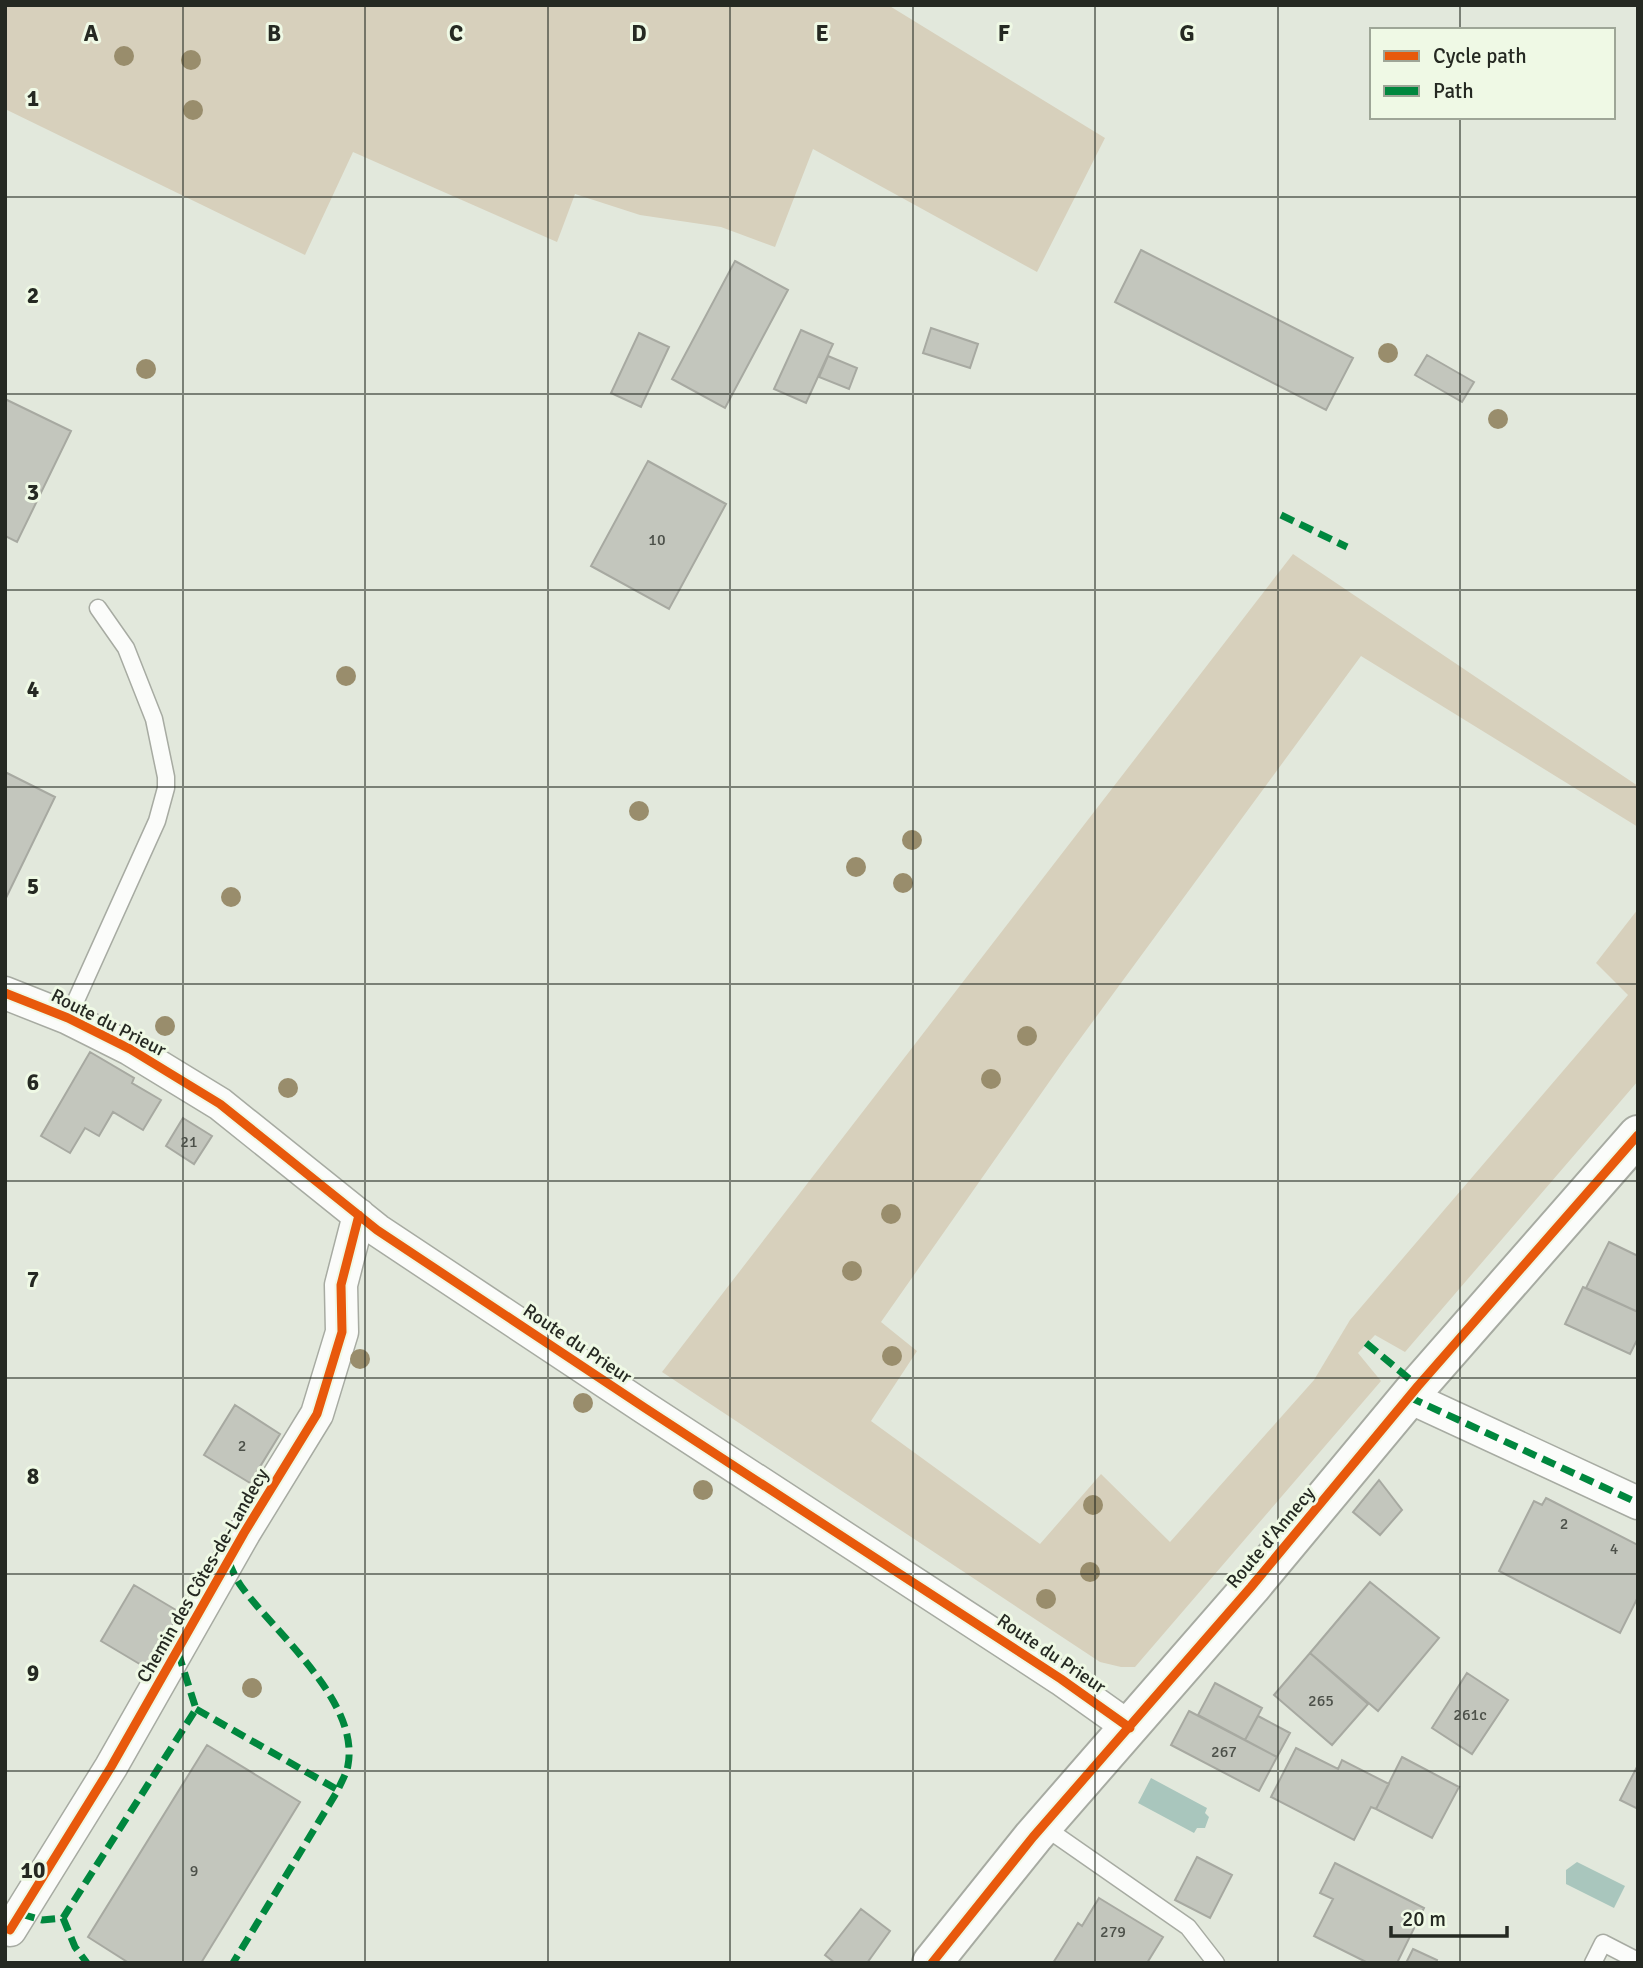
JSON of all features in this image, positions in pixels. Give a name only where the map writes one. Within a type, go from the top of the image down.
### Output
[{"type":"street","name":"Route du Prieur","points":[[5,993],[68,1018],[130,1049],[220,1104],[387,1237],[1061,1679],[1129,1728]]},
{"type":"street","name":"Route d'Annecy","points":[[932,1963],[1001,1875],[1251,1587],[1409,1397],[1638,1135]]},
{"type":"street","name":"Chemin des Côtes-de-Landecy","points":[[10,1930],[111,1767],[244,1533],[317,1414],[342,1332],[341,1285],[359,1215]]},
{"type":"street","points":[[1409,1397],[1638,1503]]},
{"type":"lane","points":[[68,1018],[157,821],[166,788],[154,719],[126,648],[98,608]]},
{"type":"lane","points":[[1043,1826],[1188,1927],[1216,1963]]},
{"type":"lane","points":[[1593,1963],[1603,1943],[1638,1961]]},
{"type":"shaded area","points":[[5,5],[888,5],[1105,138],[1037,272],[813,149],[775,247],[721,227],[640,215],[575,194],[557,242],[353,152],[305,255],[5,109]]},
{"type":"shaded area","points":[[1293,554],[1638,786],[1638,827],[1361,656],[1066,1058],[881,1322],[917,1351],[871,1421],[1040,1544],[1101,1474],[1170,1542],[1314,1380],[1350,1320],[1628,995],[1596,963],[1638,909],[1638,1081],[1405,1352],[1375,1335],[1358,1353],[1381,1381],[1135,1667],[1121,1667],[1100,1662],[662,1372]]},
{"type":"water","points":[[1151,1778],[1207,1808],[1205,1813],[1209,1817],[1205,1828],[1197,1828],[1194,1833],[1138,1803]]},
{"type":"water","points":[[1577,1862],[1625,1886],[1614,1908],[1566,1884],[1566,1870]]},
{"type":"building","points":[[1141,250],[1353,358],[1326,410],[1115,302]]},
{"type":"building","points":[[735,261],[788,290],[725,408],[672,379]]},
{"type":"building","points":[[931,328],[978,344],[970,368],[923,353]]},
{"type":"building","points":[[801,330],[833,344],[806,403],[774,389]]},
{"type":"building","points":[[639,333],[669,347],[641,407],[611,393]]},
{"type":"building","points":[[1427,355],[1474,382],[1462,402],[1415,375]]},
{"type":"building","points":[[828,356],[857,368],[849,389],[819,377]]},
{"type":"building","points":[[5,399],[71,431],[17,542],[5,536]]},
{"type":"building","points":[[648,461],[726,504],[669,609],[591,566]]},
{"type":"building","points":[[5,772],[55,797],[5,900]]},
{"type":"building","points":[[90,1052],[134,1078],[132,1083],[161,1100],[143,1130],[113,1112],[99,1136],[85,1128],[70,1153],[41,1136]]},
{"type":"building","points":[[183,1118],[212,1136],[194,1164],[166,1146]]},
{"type":"building","points":[[1609,1242],[1638,1256],[1638,1312],[1586,1288]]},
{"type":"building","points":[[1583,1287],[1638,1312],[1638,1338],[1630,1354],[1565,1324]]},
{"type":"building","points":[[235,1405],[280,1434],[250,1483],[204,1455]]},
{"type":"building","points":[[1379,1480],[1402,1510],[1380,1535],[1353,1512]]},
{"type":"building","points":[[1546,1498],[1638,1545],[1638,1597],[1620,1633],[1499,1571],[1534,1501],[1542,1505]]},
{"type":"building","points":[[1370,1582],[1439,1638],[1378,1711],[1310,1653]]},
{"type":"building","points":[[134,1585],[181,1613],[148,1669],[101,1641]]},
{"type":"building","points":[[1310,1653],[1368,1704],[1332,1745],[1274,1695]]},
{"type":"building","points":[[1467,1673],[1508,1700],[1472,1754],[1432,1728]]},
{"type":"building","points":[[1215,1683],[1262,1708],[1245,1740],[1198,1715]]},
{"type":"building","points":[[1189,1711],[1277,1757],[1259,1791],[1171,1745]]},
{"type":"building","points":[[1258,1716],[1290,1733],[1277,1757],[1245,1740]]},
{"type":"building","points":[[207,1745],[300,1802],[201,1963],[129,1963],[88,1937]]},
{"type":"building","points":[[1296,1748],[1338,1769],[1342,1760],[1389,1784],[1376,1809],[1371,1807],[1354,1840],[1271,1797]]},
{"type":"building","points":[[1402,1757],[1459,1787],[1432,1838],[1376,1809]]},
{"type":"building","points":[[1638,1765],[1638,1809],[1620,1800]]},
{"type":"building","points":[[1197,1857],[1232,1875],[1210,1918],[1175,1900]]},
{"type":"building","points":[[1335,1863],[1424,1908],[1397,1963],[1368,1963],[1314,1936],[1333,1899],[1320,1893]]},
{"type":"building","points":[[1099,1898],[1163,1937],[1147,1963],[1053,1963],[1078,1923],[1082,1926]]},
{"type":"building","points":[[861,1909],[890,1931],[867,1963],[835,1963],[825,1955]]},
{"type":"building","points":[[1413,1949],[1437,1960],[1436,1963],[1406,1963]]},
{"type":"marked path","points":[[1281,515],[1347,547]]},
{"type":"marked path","points":[[1366,1343],[1418,1386]]},
{"type":"marked path","points":[[1409,1397],[1638,1503]]},
{"type":"marked path","points":[[229,1562],[241,1586],[311,1669],[341,1716],[348,1741],[348,1765],[338,1790]]},
{"type":"marked path","points":[[21,1914],[42,1920],[63,1918],[196,1709],[178,1652]]},
{"type":"marked path","points":[[196,1709],[338,1790],[233,1963]]},
{"type":"marked path","points":[[63,1918],[75,1947],[87,1963]]},
{"type":"cycle path","points":[[5,993],[68,1018],[130,1049],[220,1104],[377,1230],[1061,1679],[1130,1728]]},
{"type":"cycle path","points":[[932,1963],[1033,1837],[1251,1587],[1418,1386],[1638,1135]]},
{"type":"cycle path","points":[[10,1930],[111,1767],[244,1533],[317,1414],[342,1332],[341,1285],[359,1215]]}]
